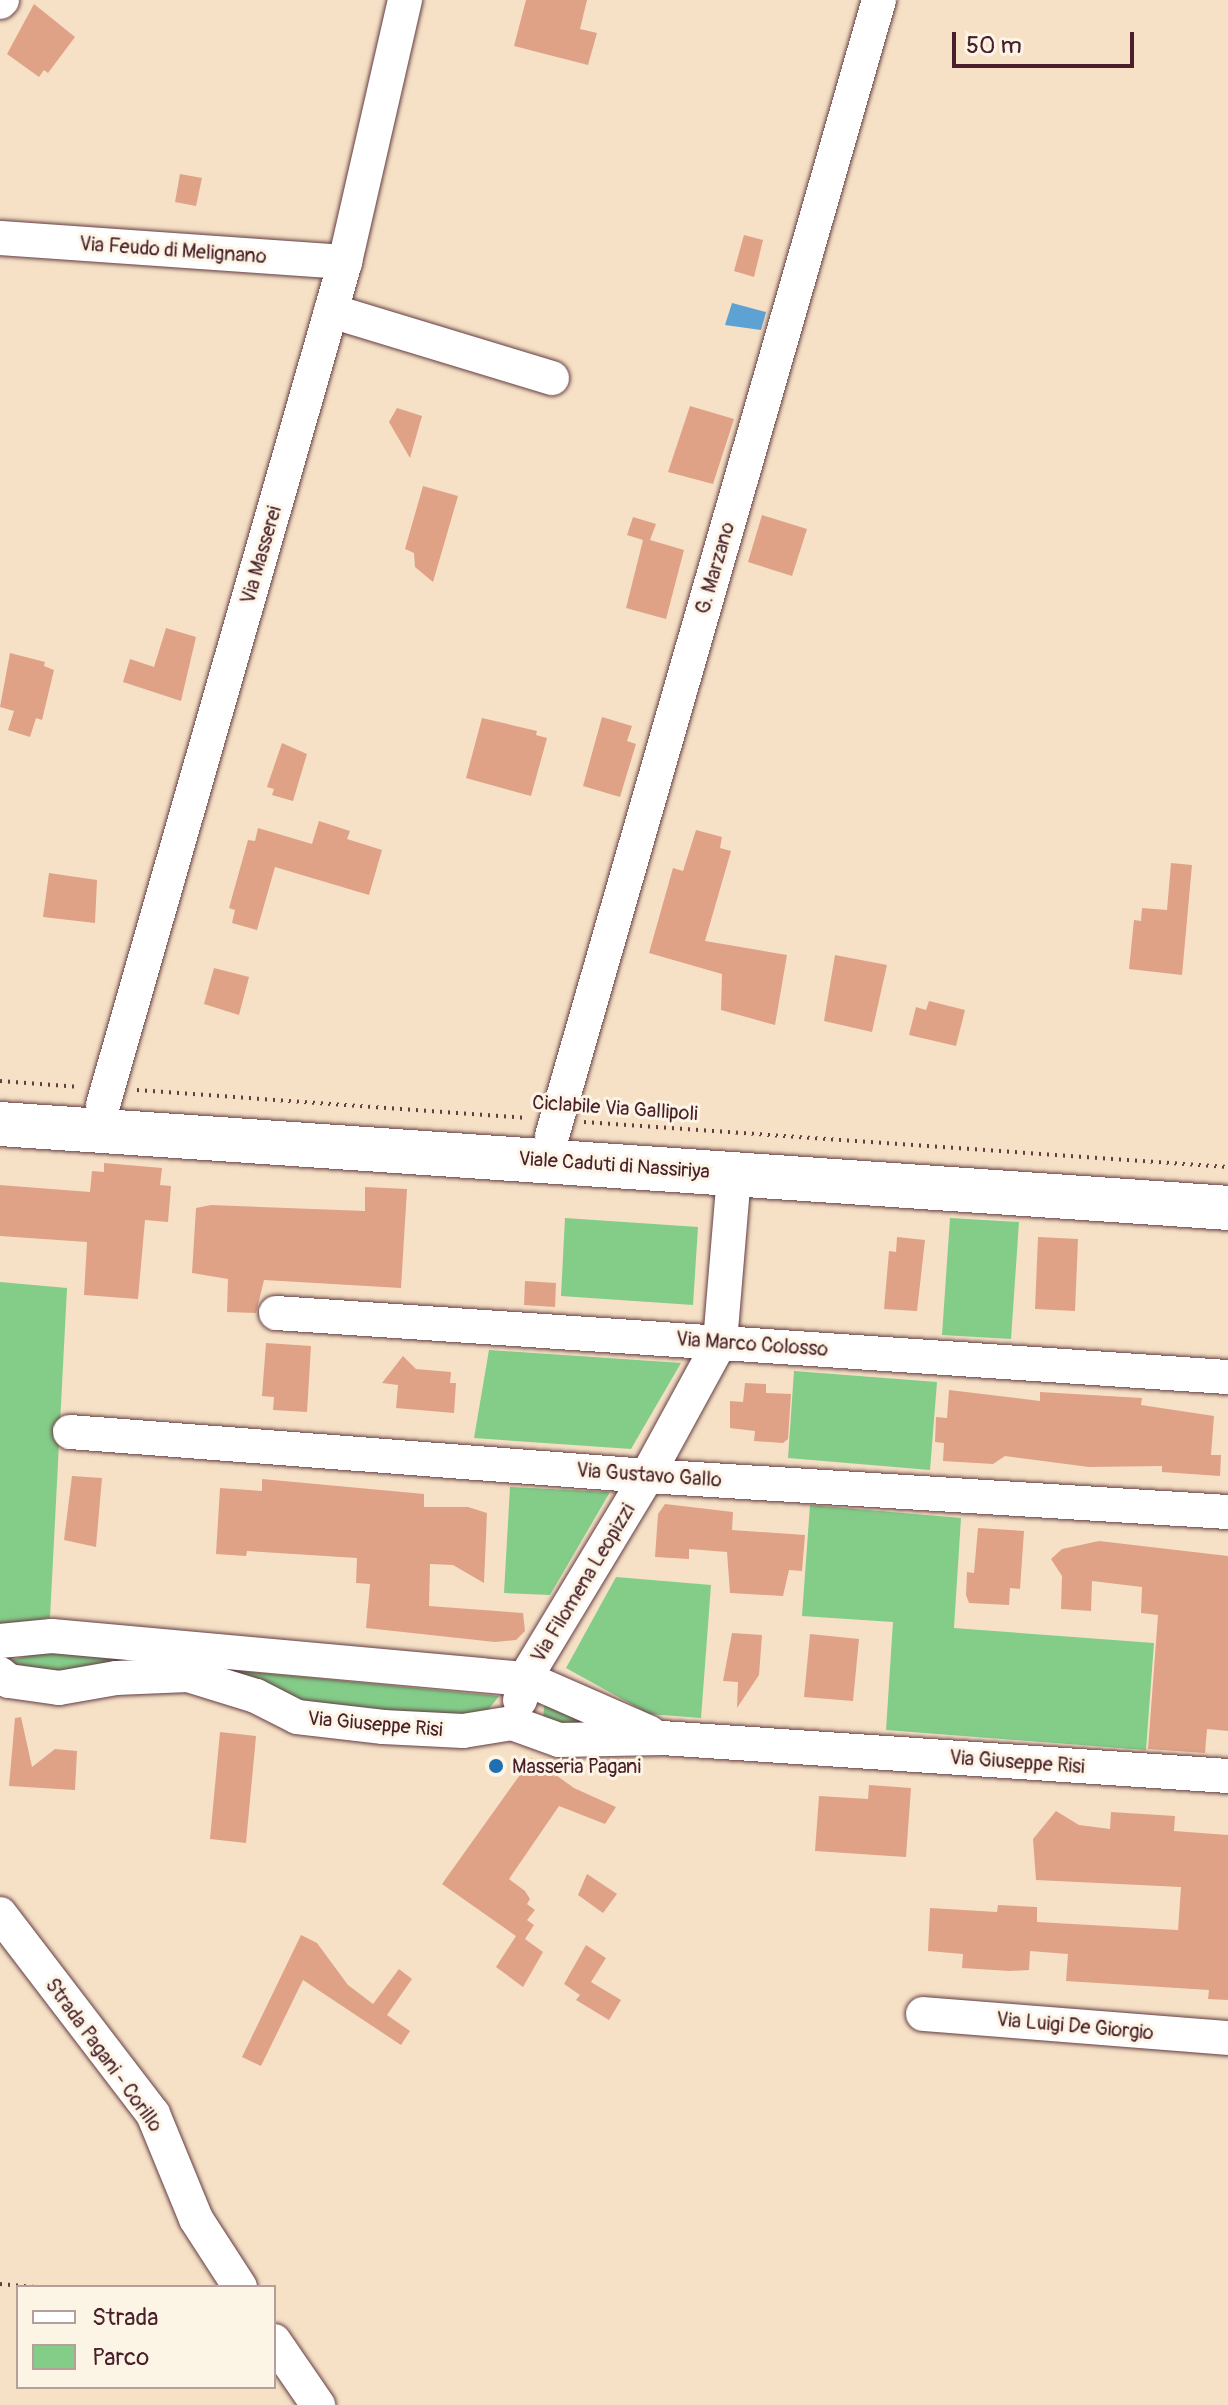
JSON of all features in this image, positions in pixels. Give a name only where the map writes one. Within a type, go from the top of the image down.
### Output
[{"type":"main road","name":"Viale Caduti di Nassiriya","points":[[0,1098],[106,1097],[554,1128],[1228,1182]]},
{"type":"main road","name":"Viale Caduti di Nassiriya","points":[[0,1124],[1228,1208]]},
{"type":"street","name":"Via Masserei","points":[[106,1097],[345,262],[405,0]]},
{"type":"street","name":"G. Marzano","points":[[554,1128],[879,0]]},
{"type":"street","name":"Via Feudo di Melignano","points":[[0,238],[345,262]]},
{"type":"street","points":[[331,311],[552,378]]},
{"type":"street","name":"Via Filomena Leopizzi","points":[[512,1723],[527,1679],[647,1476],[720,1342],[734,1174]]},
{"type":"street","name":"Via Marco Colosso","points":[[276,1313],[1228,1377]]},
{"type":"street","name":"Via Gustavo Gallo","points":[[70,1432],[647,1476],[1228,1512]]},
{"type":"street","name":"Via Giuseppe Risi","points":[[0,1641],[52,1636],[527,1679],[662,1738]]},
{"type":"street","name":"Via Giuseppe Risi","points":[[0,1674],[9,1681],[59,1688],[116,1678],[188,1675],[256,1696],[297,1717],[339,1723],[463,1731],[512,1723],[559,1740],[662,1738],[1228,1776]]},
{"type":"street","name":"Strada Pagani - Corillo","points":[[0,1914],[153,2114],[196,2219],[239,2285]]},
{"type":"street","name":"Via Luigi De Giorgio","points":[[923,2014],[1228,2038]]},
{"type":"street","points":[[276,2344],[318,2405]]},
{"type":"path","name":"Ciclabile Via Gallipoli","points":[[0,1081],[106,1097],[554,1128],[1228,1167]]},
{"type":"green space","points":[[565,1218],[698,1227],[693,1305],[561,1296]]},
{"type":"green space","points":[[950,1218],[1019,1222],[1011,1339],[942,1335]]},
{"type":"green space","points":[[0,1282],[67,1288],[50,1618],[0,1624]]},
{"type":"green space","points":[[489,1350],[681,1363],[631,1449],[474,1438]]},
{"type":"green space","points":[[794,1371],[937,1382],[930,1470],[788,1458]]},
{"type":"green space","points":[[510,1487],[610,1492],[550,1595],[504,1593]]},
{"type":"green space","points":[[810,1505],[961,1518],[954,1628],[1154,1643],[1146,1750],[886,1730],[893,1622],[802,1616]]},
{"type":"green space","points":[[616,1577],[711,1585],[701,1718],[649,1714],[566,1668]]},
{"type":"green space","points":[[40,1652],[499,1696],[486,1713],[461,1722],[271,1697],[53,1679],[12,1667],[12,1660]]},
{"type":"green space","points":[[545,1699],[593,1723],[556,1725],[543,1718]]},
{"type":"water","points":[[732,303],[766,312],[761,330],[725,325]]},
{"type":"building","points":[[526,0],[587,0],[580,29],[597,33],[588,65],[514,46]]},
{"type":"building","points":[[34,4],[75,37],[48,73],[44,70],[39,77],[7,54]]},
{"type":"building","points":[[180,174],[202,178],[196,206],[175,202]]},
{"type":"building","points":[[744,235],[763,240],[754,277],[734,271]]},
{"type":"building","points":[[690,406],[734,419],[713,484],[668,472]]},
{"type":"building","points":[[397,408],[422,416],[410,458],[389,422]]},
{"type":"building","points":[[423,486],[458,496],[433,582],[415,567],[414,553],[405,549]]},
{"type":"building","points":[[762,515],[807,529],[792,576],[748,562]]},
{"type":"building","points":[[633,517],[656,524],[650,540],[684,550],[666,619],[626,608],[643,540],[627,535]]},
{"type":"building","points":[[166,628],[196,637],[181,701],[123,682],[130,659],[154,667]]},
{"type":"building","points":[[10,653],[45,662],[44,666],[54,670],[42,720],[36,718],[30,737],[8,730],[14,711],[0,707]]},
{"type":"building","points":[[602,717],[632,726],[627,741],[636,744],[620,797],[583,786]]},
{"type":"building","points":[[482,718],[537,731],[536,735],[547,738],[531,796],[466,778]]},
{"type":"building","points":[[282,743],[307,754],[293,801],[272,795],[274,789],[267,787]]},
{"type":"building","points":[[319,821],[350,831],[347,839],[382,850],[369,895],[275,867],[257,930],[232,923],[235,910],[229,908],[248,840],[255,841],[258,828],[312,844]]},
{"type":"building","points":[[696,830],[722,837],[720,848],[731,851],[705,941],[787,955],[775,1025],[721,1010],[722,974],[649,953],[673,868],[683,871]]},
{"type":"building","points":[[1171,863],[1192,865],[1182,975],[1129,969],[1134,920],[1141,921],[1142,908],[1167,910]]},
{"type":"building","points":[[49,873],[97,880],[95,923],[43,917]]},
{"type":"building","points":[[835,955],[887,965],[872,1032],[824,1021]]},
{"type":"building","points":[[214,968],[249,977],[239,1015],[204,1004]]},
{"type":"building","points":[[929,1001],[965,1010],[956,1046],[909,1035],[916,1007],[926,1010]]},
{"type":"building","points":[[104,1163],[162,1168],[160,1185],[171,1186],[168,1222],[145,1220],[138,1299],[84,1295],[87,1242],[0,1236],[0,1185],[90,1192],[92,1171],[104,1172]]},
{"type":"building","points":[[365,1187],[407,1189],[401,1288],[264,1280],[256,1313],[227,1312],[228,1279],[192,1273],[196,1208],[211,1205],[365,1211]]},
{"type":"building","points":[[897,1237],[925,1240],[917,1311],[884,1309],[889,1251],[896,1252]]},
{"type":"building","points":[[1038,1237],[1078,1239],[1075,1311],[1035,1309]]},
{"type":"building","points":[[525,1281],[556,1283],[555,1307],[524,1305]]},
{"type":"building","points":[[266,1343],[311,1346],[307,1412],[273,1410],[274,1397],[262,1396]]},
{"type":"building","points":[[403,1356],[416,1369],[451,1372],[450,1383],[456,1383],[454,1413],[396,1408],[398,1385],[382,1383]]},
{"type":"building","points":[[745,1383],[766,1384],[766,1393],[791,1394],[788,1439],[783,1443],[754,1441],[755,1431],[730,1428],[730,1401],[743,1402]]},
{"type":"building","points":[[949,1390],[1040,1401],[1040,1392],[1142,1398],[1141,1405],[1214,1416],[1211,1455],[1221,1455],[1220,1476],[1162,1472],[1162,1466],[1089,1467],[1005,1456],[993,1464],[943,1461],[944,1443],[935,1442],[936,1417],[947,1418]]},
{"type":"building","points":[[72,1476],[102,1478],[96,1547],[64,1540]]},
{"type":"building","points":[[262,1479],[424,1494],[424,1507],[468,1507],[487,1513],[484,1583],[453,1565],[430,1564],[429,1606],[523,1613],[525,1631],[516,1640],[495,1642],[366,1628],[370,1584],[356,1583],[357,1558],[247,1551],[246,1556],[216,1554],[220,1488],[262,1491]]},
{"type":"building","points":[[665,1504],[733,1512],[732,1530],[805,1535],[802,1571],[789,1570],[783,1596],[730,1593],[727,1552],[689,1549],[689,1559],[655,1557],[658,1514]]},
{"type":"building","points":[[978,1528],[1024,1531],[1020,1589],[1010,1588],[1009,1605],[969,1603],[966,1595],[967,1572],[974,1573]]},
{"type":"building","points":[[1099,1541],[1228,1556],[1228,1731],[1207,1729],[1205,1753],[1148,1749],[1158,1615],[1141,1613],[1142,1587],[1092,1581],[1091,1611],[1061,1609],[1062,1576],[1051,1559],[1062,1549]]},
{"type":"building","points":[[732,1633],[762,1635],[759,1675],[737,1708],[738,1682],[723,1681]]},
{"type":"building","points":[[810,1634],[859,1639],[853,1701],[804,1697]]},
{"type":"building","points":[[21,1717],[32,1767],[55,1749],[77,1751],[75,1790],[9,1786],[15,1718]]},
{"type":"building","points":[[220,1732],[256,1736],[246,1843],[210,1839]]},
{"type":"building","points":[[532,1758],[574,1788],[616,1807],[605,1824],[559,1806],[509,1879],[525,1891],[530,1899],[527,1904],[535,1910],[527,1920],[534,1925],[525,1939],[543,1952],[523,1987],[496,1967],[516,1936],[442,1884]]},
{"type":"building","points":[[869,1785],[911,1788],[906,1857],[815,1851],[819,1796],[868,1799]]},
{"type":"building","points":[[1056,1811],[1079,1825],[1110,1829],[1111,1812],[1175,1816],[1174,1831],[1228,1835],[1228,2000],[1208,1999],[1209,1990],[1066,1981],[1068,1954],[1030,1951],[1029,1970],[1010,1971],[962,1968],[963,1954],[928,1951],[930,1908],[997,1912],[998,1905],[1037,1907],[1037,1922],[1178,1930],[1181,1887],[1036,1880],[1033,1839]]},
{"type":"building","points":[[587,1874],[617,1894],[603,1913],[578,1895]]},
{"type":"building","points":[[301,1935],[317,1943],[348,1985],[373,2004],[399,1969],[412,1979],[387,2015],[410,2031],[401,2045],[303,1980],[261,2066],[242,2057]]},
{"type":"building","points":[[586,1945],[606,1958],[591,1982],[621,2000],[609,2020],[576,2000],[580,1995],[564,1984]]},
{"type":"place","name":"Masseria Pagani","points":[[496,1766]]}]
